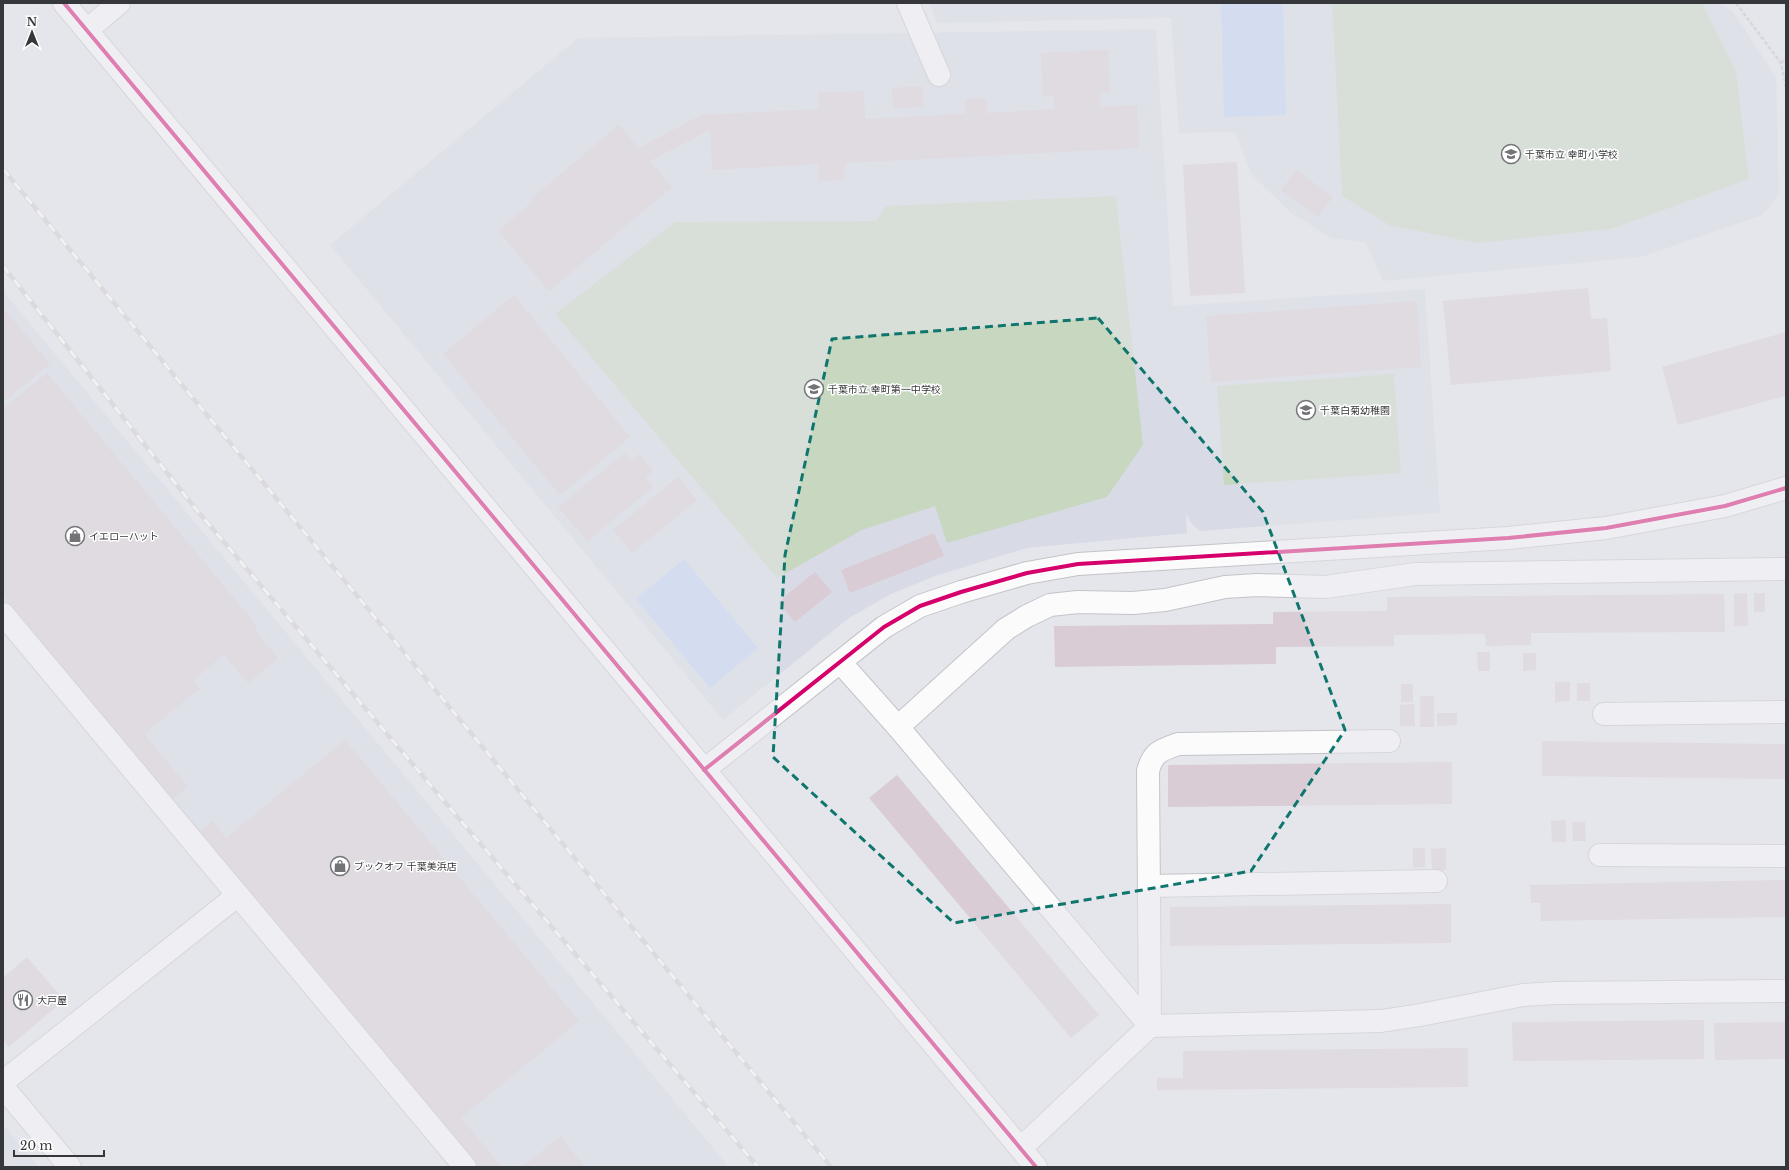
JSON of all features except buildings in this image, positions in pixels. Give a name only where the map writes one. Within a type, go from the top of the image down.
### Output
[{"type":"street","points":[[64,3],[1036,1167]]},
{"type":"street","points":[[87,30],[119,3]]},
{"type":"street","points":[[908,3],[939,75]]},
{"type":"street","points":[[704,770],[884,627],[920,606],[961,592],[1027,573],[1078,564],[1508,538],[1606,528],[1725,506],[1786,488]]},
{"type":"street","points":[[898,727],[1006,629],[1050,605],[1078,602],[1133,603],[1165,600],[1225,587],[1257,585],[1326,587],[1415,574],[1786,569]]},
{"type":"street","points":[[3,614],[465,1167]]},
{"type":"street","points":[[840,662],[898,727],[1150,1026]]},
{"type":"street","points":[[1604,714],[1786,712]]},
{"type":"street","points":[[1150,1026],[1148,771],[1151,759],[1162,750],[1178,744],[1389,741]]},
{"type":"street","points":[[1600,855],[1786,856]]},
{"type":"street","points":[[1149,886],[1436,880]]},
{"type":"street","points":[[3,1082],[238,894]]},
{"type":"street","points":[[1020,1148],[1150,1026],[1381,1021],[1523,995],[1555,993],[1786,991]]},
{"type":"street","points":[[3,1087],[70,1167]]},
{"type":"path","points":[[1736,3],[1781,63],[1786,87]]},
{"type":"path","points":[[1781,63],[1786,59]]},
{"type":"highlighted area","points":[[1098,318],[1263,512],[1345,730],[1251,871],[954,923],[773,757],[785,555],[832,339]]},
{"type":"shaded area","name":"千葉市立 幸町小学校","points":[[930,3],[1719,3],[1732,10],[1776,77],[1779,194],[1763,215],[1641,257],[1383,281],[1365,242],[1331,238],[1291,213],[1252,175],[1235,132],[1179,133],[1171,18],[937,23]]},
{"type":"shaded area","name":"千葉市立 幸町第一中学校","points":[[1156,29],[1173,306],[1425,289],[1440,513],[1200,531],[1191,523],[1186,513],[1187,533],[1027,548],[935,576],[891,594],[849,618],[723,720],[330,245],[578,38]]},
{"type":"shaded area","points":[[3,291],[729,1167],[449,1167],[3,616]]},
{"type":"shaded area","points":[[3,1124],[39,1167],[3,1167]]},
{"type":"green space","name":"千葉市立 幸町小学校","points":[[1332,3],[1700,3],[1703,5],[1736,71],[1749,179],[1611,229],[1477,243],[1389,225],[1342,196]]},
{"type":"green space","points":[[1116,196],[1143,445],[1107,497],[947,543],[935,506],[862,530],[777,578],[555,314],[675,222],[876,221],[886,206]]},
{"type":"green space","points":[[1394,374],[1401,473],[1224,485],[1217,386]]},
{"type":"water","points":[[1221,3],[1283,3],[1286,115],[1224,117]]},
{"type":"water","points":[[684,559],[758,648],[710,688],[636,599]]},
{"type":"railway","points":[[3,169],[831,1167]]},
{"type":"railway","points":[[3,266],[195,508],[758,1167]]},
{"type":"cycle path","points":[[64,3],[1036,1167]]},
{"type":"cycle path","points":[[704,770],[884,627],[920,606],[961,592],[1027,573],[1078,564],[1508,538],[1606,528],[1725,506],[1786,488]]},
{"type":"place","name":"千葉市立 幸町小学校","points":[[1511,154]]},
{"type":"place","name":"千葉市立 幸町第一中学校","points":[[814,389]]},
{"type":"place","name":"千葉白菊幼稚園","points":[[1306,410]]},
{"type":"place","name":"イエローハット","points":[[75,536]]},
{"type":"place","name":"ブックオフ 千葉美浜店","points":[[340,866]]},
{"type":"place","name":"大戸屋","points":[[23,1000]]}]
